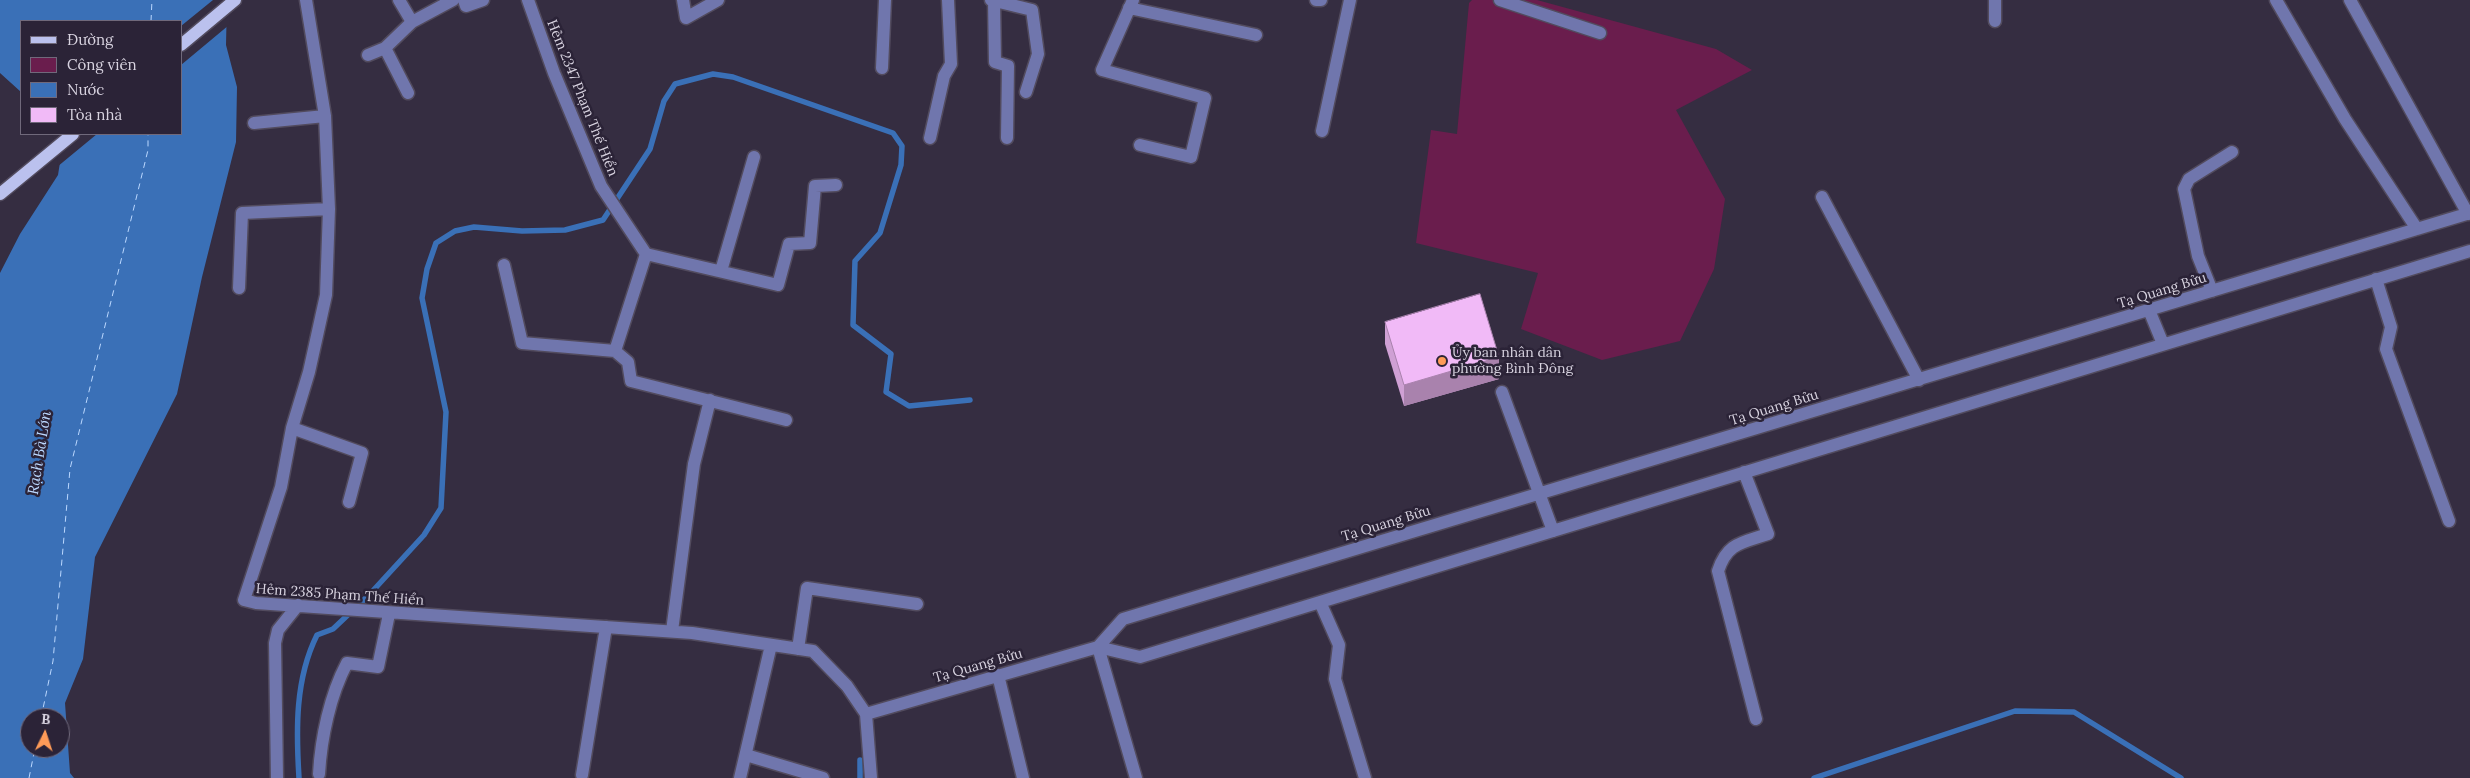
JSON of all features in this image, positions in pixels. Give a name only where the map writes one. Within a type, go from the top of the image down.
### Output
[{"type":"main road","points":[[182,43],[236,0]]},
{"type":"main road","points":[[0,194],[71,135]]},
{"type":"street","name":"Hẻm 2385 Phạm Thế Hiển","points":[[306,0],[325,116],[329,210],[326,295],[309,372],[292,428],[281,487],[244,600],[256,604],[389,614],[672,631],[813,651],[848,686],[866,714]]},
{"type":"street","points":[[399,0],[412,22]]},
{"type":"street","points":[[368,55],[385,48],[412,22],[452,0]]},
{"type":"street","points":[[464,0],[466,6],[483,0]]},
{"type":"street","name":"Hẻm 2347 Phạm Thế Hiển","points":[[528,0],[554,73],[600,186],[646,254]]},
{"type":"street","points":[[682,0],[686,18],[718,0]]},
{"type":"street","points":[[882,68],[885,0]]},
{"type":"street","points":[[930,138],[944,76],[951,64],[948,0]]},
{"type":"street","points":[[1007,138],[1008,66],[995,62],[992,0],[1032,10],[1038,54],[1026,92]]},
{"type":"street","points":[[1316,0],[1321,0]]},
{"type":"street","points":[[1322,131],[1350,0]]},
{"type":"street","points":[[1500,0],[1600,33]]},
{"type":"street","points":[[1995,0],[1995,21]]},
{"type":"street","points":[[2276,0],[2345,119],[2417,229]]},
{"type":"street","points":[[2350,0],[2469,214]]},
{"type":"street","points":[[1140,144],[1191,157],[1205,98],[1102,70],[1131,4],[1256,34]]},
{"type":"street","points":[[385,48],[408,93]]},
{"type":"street","points":[[254,123],[325,116]]},
{"type":"street","points":[[2212,291],[2198,256],[2184,189],[2189,179],[2232,152]]},
{"type":"street","points":[[721,271],[754,156]]},
{"type":"street","points":[[615,351],[646,254],[778,285],[789,244],[810,243],[815,186],[836,185]]},
{"type":"street","points":[[1822,197],[1919,380]]},
{"type":"street","points":[[239,288],[242,213],[329,210]]},
{"type":"street","name":"Tạ Quang Bửu","points":[[1098,648],[1123,619],[2469,214]]},
{"type":"street","name":"Tạ Quang Bửu","points":[[866,714],[1098,648],[1140,657],[2470,250]]},
{"type":"street","points":[[504,265],[522,343],[615,351],[628,362],[631,381],[786,420]]},
{"type":"street","points":[[2376,279],[2391,327],[2386,349],[2449,521]]},
{"type":"street","points":[[2149,310],[2163,344]]},
{"type":"street","points":[[1502,392],[1553,531]]},
{"type":"street","points":[[672,631],[694,464],[710,400]]},
{"type":"street","points":[[292,428],[362,453],[349,502]]},
{"type":"street","points":[[1744,472],[1768,534],[1738,544],[1727,550],[1718,571],[1756,718]]},
{"type":"street","points":[[798,649],[807,588],[917,604]]},
{"type":"street","points":[[1320,602],[1339,645],[1335,679],[1365,778]]},
{"type":"street","points":[[277,778],[275,642],[278,630],[298,606]]},
{"type":"street","points":[[319,774],[320,750],[341,675],[347,663],[378,667],[389,614]]},
{"type":"street","points":[[582,775],[606,627]]},
{"type":"street","points":[[740,778],[771,645]]},
{"type":"street","points":[[1098,648],[1136,778]]},
{"type":"street","points":[[998,675],[1023,778]]},
{"type":"street","points":[[866,714],[871,778]]},
{"type":"street","points":[[746,755],[823,778]]},
{"type":"green space","points":[[1472,0],[1537,0],[1716,49],[1752,70],[1676,110],[1725,199],[1714,269],[1680,341],[1602,360],[1521,329],[1538,273],[1416,243],[1431,130],[1457,134],[1469,3]]},
{"type":"water","name":"Rạch Bà Lớn","points":[[0,0],[227,0],[226,45],[237,87],[236,142],[202,277],[177,394],[95,557],[83,659],[65,703],[65,708],[20,708],[20,758],[69,758],[70,773],[74,778],[0,778],[0,273],[20,234],[58,175],[61,156],[55,135],[182,135],[182,20],[20,20],[20,91],[0,73]]},
{"type":"pier","points":[[213,0],[230,0],[229,25],[182,64],[182,25]]},
{"type":"pier","points":[[52,135],[96,135],[57,167],[58,156]]},
{"type":"building","name":"Ủy ban nhân dân phường Bình Đông","points":[[1480,294],[1499,357],[1404,385],[1385,322]]},
{"type":"waterway","points":[[299,778],[297,742],[301,687],[304,669],[317,635],[333,629],[369,595],[424,535],[441,508],[446,412],[422,298],[427,269],[436,243],[455,231],[474,227],[522,231],[565,230],[603,220],[650,149],[664,101],[675,84],[713,74],[733,77],[893,133],[902,146],[901,165],[880,233],[855,261],[853,325],[891,354],[886,392],[909,406],[970,400]]},
{"type":"waterway","points":[[1814,778],[2015,711],[2074,712],[2181,778]]},
{"type":"waterway","points":[[860,760],[860,778]]},
{"type":"ferry route","points":[[151,20],[152,0]]},
{"type":"ferry route","points":[[43,708],[53,661],[70,469],[148,150],[148,135]]},
{"type":"ferry route","points":[[29,778],[33,758]]},
{"type":"place","name":"Ủy ban nhân dân phường Bình Đông","points":[[1442,361]]}]
